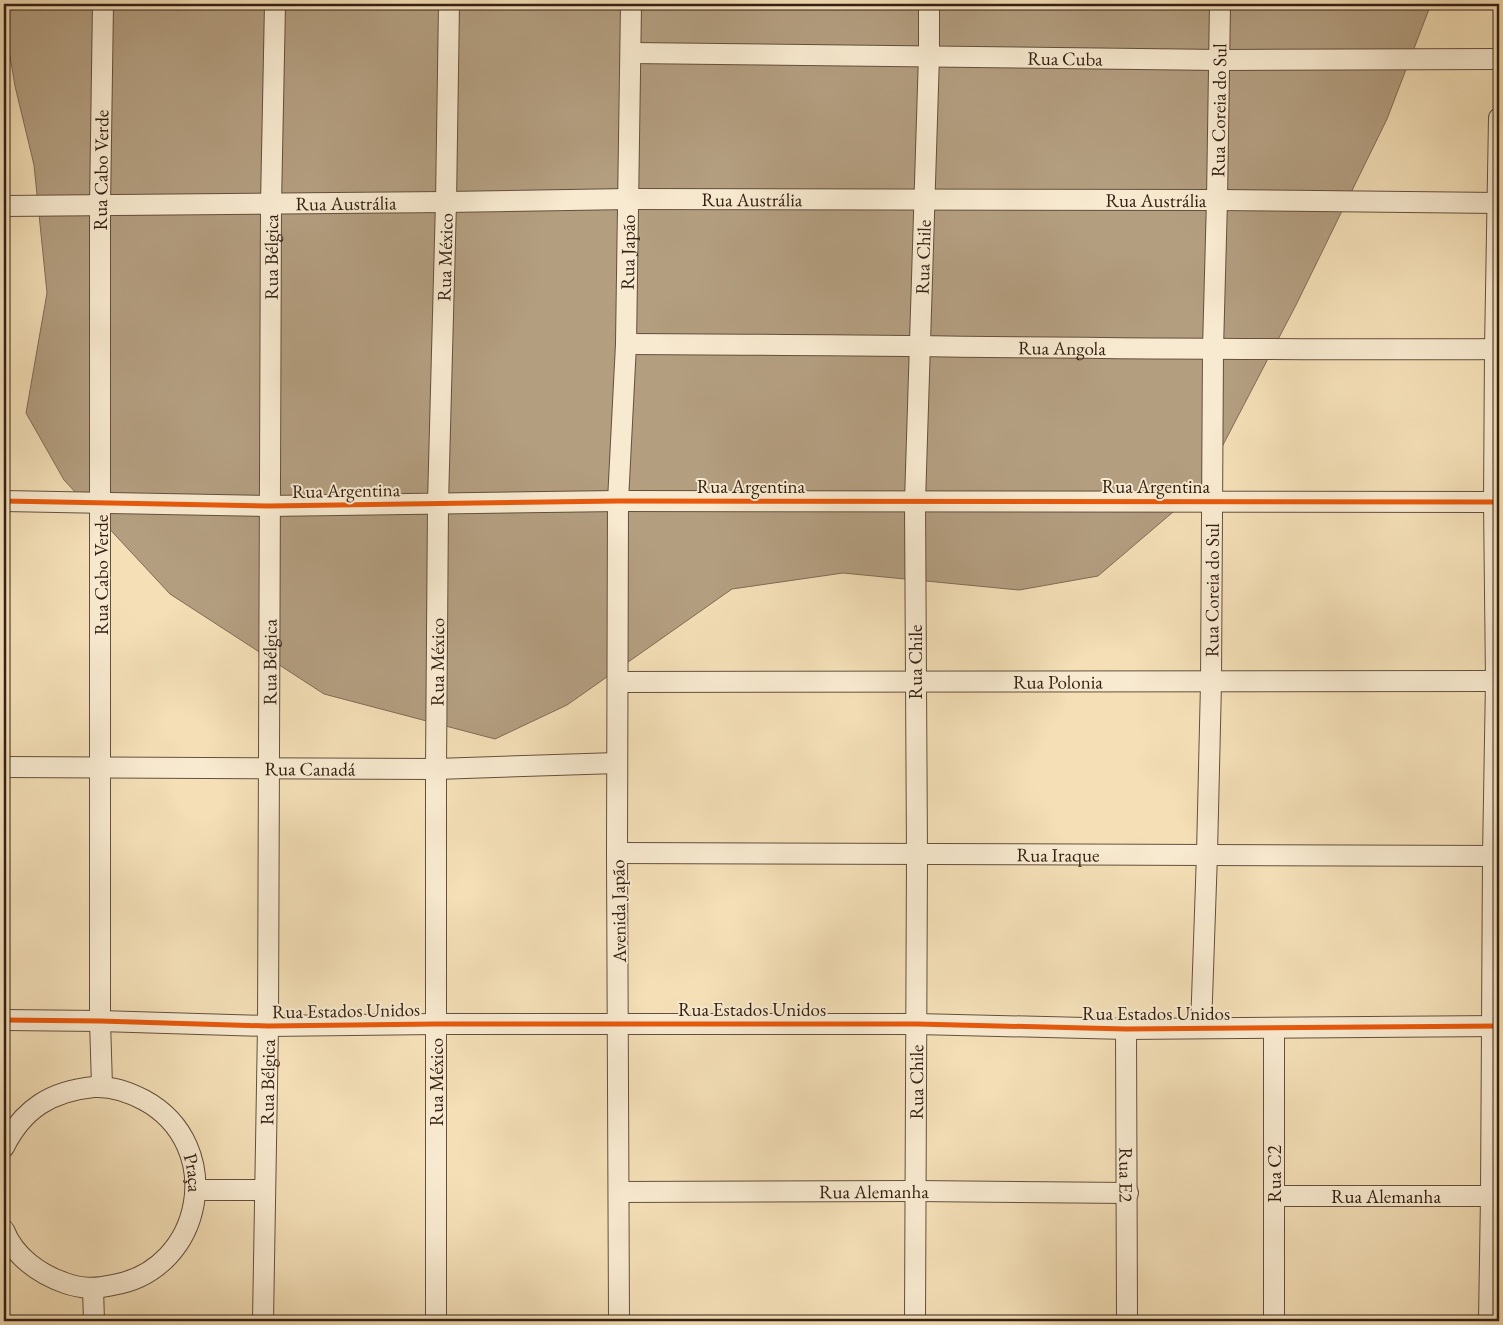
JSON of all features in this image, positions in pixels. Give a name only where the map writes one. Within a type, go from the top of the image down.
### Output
[{"type":"street","name":"Rua Cabo Verde","points":[[102,1086],[100,1021],[100,206],[103,4]]},
{"type":"street","name":"Rua Bélgica","points":[[263,1321],[268,1026],[271,204],[275,4]]},
{"type":"street","name":"Rua México","points":[[436,1321],[438,503],[449,4]]},
{"type":"street","name":"Rua Japão","points":[[618,501],[626,344],[631,4]]},
{"type":"street","name":"Rua Chile","points":[[915,1321],[917,1024],[916,502],[929,4]]},
{"type":"street","name":"Rua Coreia do Sul","points":[[1200,1028],[1211,682],[1213,349],[1220,4]]},
{"type":"street","name":"Rua Cuba","points":[[631,53],[1220,60],[1499,59]]},
{"type":"street","points":[[1489,1321],[1495,1196],[1499,118]]},
{"type":"street","name":"Rua Austrália","points":[[4,206],[629,199],[1217,200],[1498,203]]},
{"type":"street","name":"Rua Angola","points":[[626,344],[1213,349],[1497,349]]},
{"type":"street","name":"Rua Argentina","points":[[4,501],[269,506],[618,501],[1497,502]]},
{"type":"street","name":"Avenida Japão","points":[[618,501],[617,853],[620,1321]]},
{"type":"street","name":"Rua Polonia","points":[[618,682],[1498,682]]},
{"type":"street","name":"Rua Canadá","points":[[4,766],[436,769],[617,763]]},
{"type":"street","name":"Rua Iraque","points":[[617,853],[1496,856]]},
{"type":"street","name":"Rua Estados Unidos","points":[[4,1020],[268,1026],[917,1024],[1126,1029],[1495,1026]]},
{"type":"street","name":"Rua C2","points":[[1274,1028],[1274,1321]]},
{"type":"street","name":"Rua E2","points":[[1126,1029],[1127,1321]]},
{"type":"street","name":"Praça","points":[[4,1147],[13,1128],[32,1109],[55,1095],[81,1088],[102,1086],[132,1094],[154,1106],[172,1122],[186,1143],[194,1166],[196,1190],[193,1214],[184,1237],[169,1256],[150,1272],[128,1283],[93,1289],[75,1287],[48,1277],[24,1260],[6,1237],[4,1230]]},
{"type":"street","points":[[196,1190],[265,1190]]},
{"type":"street","name":"Rua Alemanha","points":[[619,1192],[915,1191],[1128,1193]]},
{"type":"street","name":"Rua Alemanha","points":[[1274,1196],[1495,1196]]},
{"type":"street","points":[[93,1289],[94,1321]]},
{"type":"shaded area","points":[[4,4],[1431,4],[1387,119],[1296,305],[1200,489],[1098,576],[1019,590],[843,573],[732,589],[567,705],[495,739],[324,694],[170,594],[64,480],[26,413],[47,293],[34,165],[15,86],[4,21]]},
{"type":"cycle path","points":[[4,501],[269,506],[618,501],[1499,502]]},
{"type":"cycle path","points":[[4,1020],[268,1026],[917,1024],[1126,1029],[1499,1026]]}]
